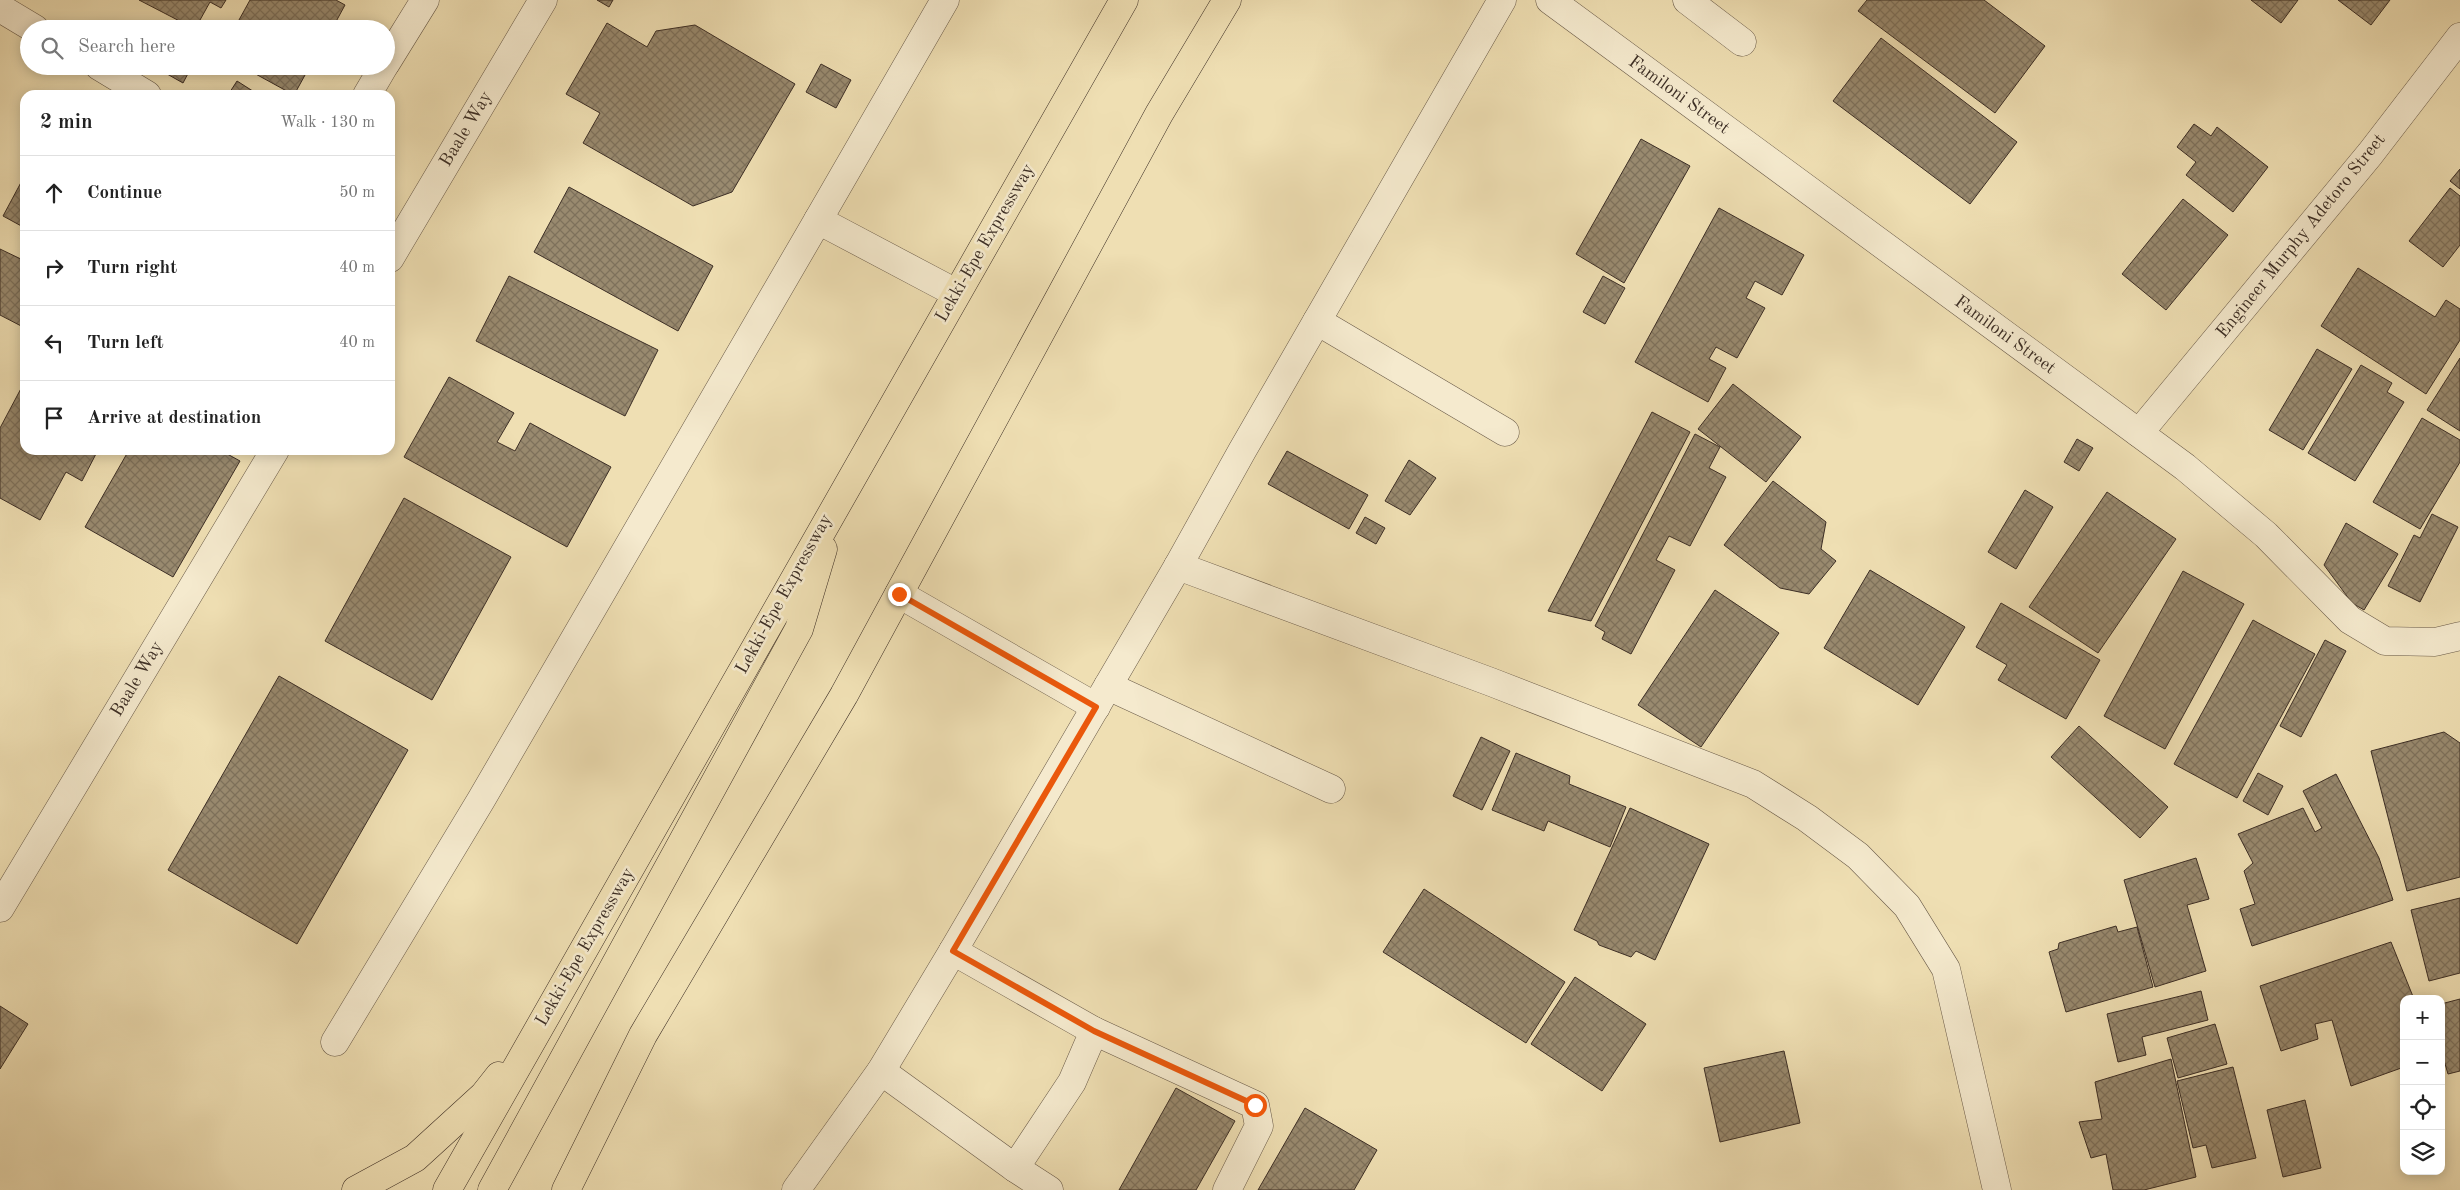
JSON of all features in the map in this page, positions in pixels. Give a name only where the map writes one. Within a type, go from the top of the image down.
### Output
[{"type":"highway","name":"Lekki-Epe Expressway","points":[[447,1190],[1124,0]]},
{"type":"highway","points":[[566,1190],[643,1035],[844,694],[1159,114],[1227,0]]},
{"type":"highway","points":[[492,1190],[799,629],[837,502]]},
{"type":"highway","points":[[356,1190],[415,1158],[484,1095],[550,1009]]},
{"type":"highway","points":[[583,1190],[586,1175],[643,1035]]},
{"type":"street","points":[[395,49],[425,0]]},
{"type":"street","name":"Baale Way","points":[[395,250],[542,0]]},
{"type":"street","points":[[335,1042],[491,783],[945,0]]},
{"type":"street","points":[[796,1190],[881,1070],[953,951],[1178,566],[1502,0]]},
{"type":"street","name":"Familoni Street","points":[[1550,0],[2185,467],[2266,535],[2350,620],[2385,641],[2435,642],[2460,636]]},
{"type":"street","points":[[1687,0],[1742,42]]},
{"type":"street","points":[[0,8],[20,20]]},
{"type":"street","name":"Engineer Murphy Adetoro Street","points":[[2139,433],[2370,154],[2460,38]]},
{"type":"street","points":[[114,75],[139,90]]},
{"type":"street","points":[[370,90],[379,75]]},
{"type":"street","points":[[818,220],[956,293]]},
{"type":"street","points":[[1317,321],[1505,432]]},
{"type":"street","name":"Baale Way","points":[[0,908],[272,455]]},
{"type":"street","points":[[1178,566],[1491,682],[1753,784],[1807,818],[1858,856],[1907,906],[1946,969],[1997,1190]]},
{"type":"street","points":[[899,594],[1102,697],[1331,789]]},
{"type":"street","points":[[953,951],[1094,1031],[1255,1105],[1259,1126],[1227,1190]]},
{"type":"street","points":[[1015,1168],[1072,1082],[1094,1031]]},
{"type":"street","points":[[881,1070],[1015,1168],[1050,1190]]},
{"type":"building","points":[[139,0],[226,0],[221,8],[210,2],[200,20],[178,20]]},
{"type":"building","points":[[250,0],[336,0],[345,5],[337,20],[239,20]]},
{"type":"building","points":[[597,0],[613,0],[609,7]]},
{"type":"building","points":[[1867,0],[1984,0],[2045,46],[1995,113],[1858,11]]},
{"type":"building","points":[[2251,0],[2298,0],[2281,23]]},
{"type":"building","points":[[2338,0],[2390,0],[2371,25]]},
{"type":"building","points":[[607,23],[647,47],[656,31],[695,25],[795,84],[732,192],[693,206],[583,143],[600,113],[566,94]]},
{"type":"building","points":[[1881,38],[2017,142],[1970,204],[1833,101]]},
{"type":"building","points":[[821,64],[851,80],[836,108],[806,92]]},
{"type":"building","points":[[169,75],[187,75],[183,83]]},
{"type":"building","points":[[257,75],[305,75],[297,90],[285,90]]},
{"type":"building","points":[[237,81],[251,90],[231,90]]},
{"type":"building","points":[[2194,124],[2211,136],[2217,127],[2268,167],[2233,212],[2186,175],[2196,162],[2177,147]]},
{"type":"building","points":[[1641,139],[1690,166],[1624,283],[1576,254]]},
{"type":"building","points":[[2460,169],[2460,189],[2450,181]]},
{"type":"building","points":[[20,184],[20,225],[3,216]]},
{"type":"building","points":[[569,187],[713,266],[678,331],[534,252]]},
{"type":"building","points":[[2450,188],[2460,196],[2460,245],[2443,267],[2409,241]]},
{"type":"building","points":[[2183,199],[2228,235],[2166,310],[2122,274]]},
{"type":"building","points":[[1719,208],[1804,255],[1782,295],[1755,281],[1746,298],[1765,308],[1737,358],[1716,347],[1709,359],[1726,368],[1708,402],[1635,362]]},
{"type":"building","points":[[0,249],[20,259],[20,325],[0,315]]},
{"type":"building","points":[[2358,268],[2435,317],[2446,300],[2460,309],[2460,340],[2426,394],[2321,326]]},
{"type":"building","points":[[509,276],[658,350],[625,416],[476,341]]},
{"type":"building","points":[[1603,276],[1625,288],[1605,324],[1583,312]]},
{"type":"building","points":[[2317,349],[2352,369],[2303,450],[2269,430]]},
{"type":"building","points":[[2460,358],[2460,431],[2427,410]]},
{"type":"building","points":[[2361,365],[2392,383],[2387,392],[2404,402],[2355,481],[2308,453]]},
{"type":"building","points":[[449,377],[514,413],[497,442],[515,451],[530,423],[611,467],[567,547],[404,457]]},
{"type":"building","points":[[1733,384],[1801,437],[1766,482],[1698,429]]},
{"type":"building","points":[[20,390],[20,455],[95,455],[82,481],[66,472],[40,520],[0,498],[0,428]]},
{"type":"building","points":[[1652,412],[1690,432],[1591,621],[1548,611]]},
{"type":"building","points":[[2422,418],[2460,440],[2460,462],[2420,529],[2373,502]]},
{"type":"building","points":[[1695,434],[1720,447],[1709,468],[1726,477],[1690,546],[1669,536],[1656,560],[1675,570],[1631,654],[1602,639],[1605,632],[1595,626]]},
{"type":"building","points":[[2077,439],[2093,448],[2079,471],[2064,462]]},
{"type":"building","points":[[1287,451],[1368,495],[1349,529],[1268,484]]},
{"type":"building","points":[[126,455],[229,455],[240,461],[173,577],[85,527]]},
{"type":"building","points":[[1409,460],[1436,478],[1410,515],[1385,501]]},
{"type":"building","points":[[1773,481],[1826,522],[1821,549],[1836,561],[1809,594],[1780,588],[1724,545]]},
{"type":"building","points":[[2025,490],[2053,507],[2016,569],[1988,552]]},
{"type":"building","points":[[2107,492],[2176,539],[2098,653],[2029,607]]},
{"type":"building","points":[[404,498],[511,557],[432,700],[325,641]]},
{"type":"building","points":[[2432,514],[2458,527],[2420,602],[2388,586],[2414,535],[2420,538]]},
{"type":"building","points":[[1365,517],[1385,528],[1376,544],[1356,533]]},
{"type":"building","points":[[2346,523],[2398,554],[2364,610],[2352,603],[2324,565]]},
{"type":"building","points":[[1870,570],[1965,627],[1918,705],[1824,648]]},
{"type":"building","points":[[2183,571],[2244,604],[2165,749],[2104,716]]},
{"type":"building","points":[[1715,590],[1779,633],[1701,747],[1638,705]]},
{"type":"building","points":[[2001,603],[2100,660],[2066,719],[1998,680],[2007,665],[1976,647]]},
{"type":"building","points":[[2253,620],[2315,654],[2237,798],[2174,764]]},
{"type":"building","points":[[2325,640],[2346,651],[2301,737],[2280,726]]},
{"type":"building","points":[[279,676],[408,750],[297,944],[168,870]]},
{"type":"building","points":[[2079,726],[2168,807],[2140,838],[2051,757]]},
{"type":"building","points":[[2444,732],[2460,743],[2460,877],[2407,891],[2371,751]]},
{"type":"building","points":[[1481,737],[1510,751],[1482,810],[1453,796]]},
{"type":"building","points":[[1516,753],[1570,776],[1569,784],[1626,807],[1610,847],[1548,821],[1544,831],[1492,810]]},
{"type":"building","points":[[2258,773],[2283,786],[2268,815],[2243,801]]},
{"type":"building","points":[[2336,774],[2379,858],[2393,900],[2252,946],[2240,909],[2255,904],[2244,871],[2253,863],[2238,834],[2303,808],[2315,832],[2322,828],[2303,791]]},
{"type":"building","points":[[1630,808],[1709,844],[1655,960],[1636,951],[1631,957],[1599,945],[1597,941],[1574,930]]},
{"type":"building","points":[[2196,858],[2209,899],[2187,905],[2206,971],[2155,987],[2124,880]]},
{"type":"building","points":[[1424,889],[1565,982],[1526,1043],[1383,952]]},
{"type":"building","points":[[2460,898],[2460,973],[2429,981],[2411,910]]},
{"type":"building","points":[[2116,926],[2118,932],[2137,927],[2153,987],[2066,1012],[2049,952],[2058,949],[2059,943]]},
{"type":"building","points":[[2391,942],[2412,995],[2400,995],[2400,1068],[2351,1086],[2332,1020],[2315,1024],[2318,1039],[2281,1051],[2260,986]]},
{"type":"building","points":[[1575,977],[1646,1024],[1602,1091],[1531,1044]]},
{"type":"building","points":[[2201,991],[2208,1020],[2142,1037],[2146,1055],[2118,1062],[2107,1014]]},
{"type":"building","points":[[2460,999],[2460,1071],[2448,1074],[2445,1064],[2445,1003]]},
{"type":"building","points":[[0,1006],[28,1024],[0,1069]]},
{"type":"building","points":[[2215,1024],[2227,1064],[2178,1078],[2167,1038]]},
{"type":"building","points":[[1784,1051],[1800,1123],[1720,1142],[1704,1068]]},
{"type":"building","points":[[2171,1059],[2196,1177],[2144,1190],[2113,1190],[2106,1154],[2091,1158],[2079,1122],[2102,1119],[2095,1082]]},
{"type":"building","points":[[2233,1067],[2256,1158],[2212,1168],[2206,1145],[2193,1148],[2177,1081]]},
{"type":"building","points":[[1176,1088],[1235,1121],[1196,1190],[1119,1190]]},
{"type":"building","points":[[2305,1100],[2321,1168],[2283,1177],[2267,1110]]},
{"type":"building","points":[[1305,1108],[1377,1150],[1354,1190],[1258,1190]]},
{"type":"route","points":[[899,594],[1096,707],[953,951],[1094,1031],[1255,1105]]}]
